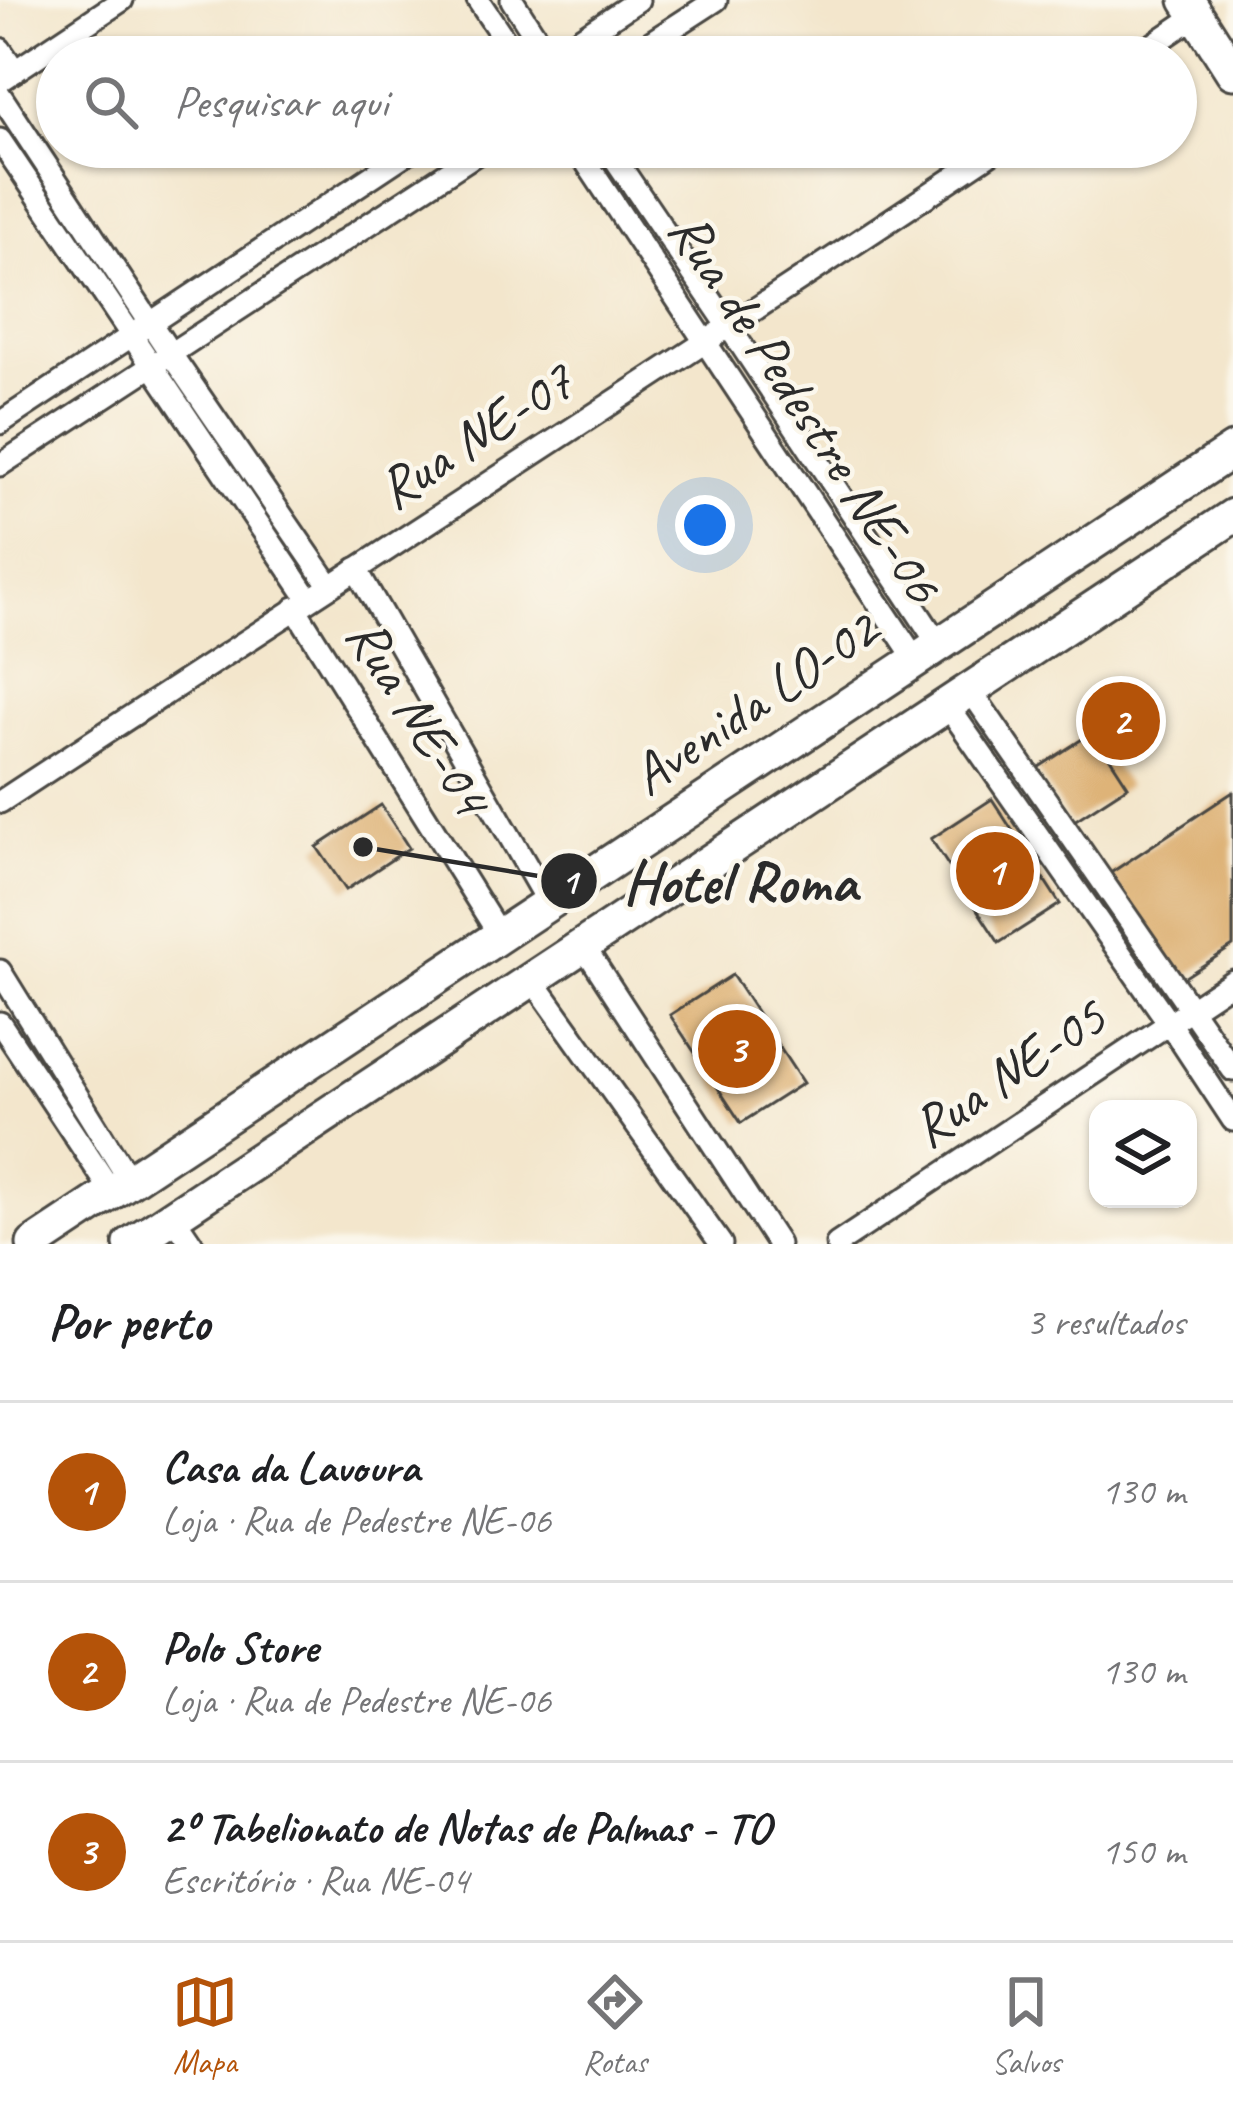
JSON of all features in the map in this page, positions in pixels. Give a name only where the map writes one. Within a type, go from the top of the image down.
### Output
[{"type":"street","points":[[68,36],[122,0]]},
{"type":"street","points":[[478,0],[502,36]]},
{"type":"street","points":[[512,0],[537,36]]},
{"type":"street","points":[[583,36],[638,0]]},
{"type":"street","points":[[660,36],[716,0]]},
{"type":"street","points":[[1159,36],[1192,8],[1233,72]]},
{"type":"street","points":[[0,49],[8,76],[36,57]]},
{"type":"street","points":[[0,95],[36,155]]},
{"type":"street","points":[[0,140],[142,330]]},
{"type":"street","points":[[44,168],[161,359],[330,586]]},
{"type":"street","points":[[0,423],[385,168]]},
{"type":"street","points":[[0,465],[456,168]]},
{"type":"street","name":"Rua de Pedestre NE-06","points":[[590,168],[707,343],[927,652]]},
{"type":"street","name":"Rua de Pedestre NE-06","points":[[621,168],[730,328],[927,652]]},
{"type":"street","name":"Rua NE-07","points":[[0,802],[969,168]]},
{"type":"street","name":"Rua NE-04","points":[[161,359],[500,936]]},
{"type":"street","name":"Avenida LO-02","points":[[34,1244],[1233,450]]},
{"type":"street","name":"Avenida LO-02","points":[[140,1242],[183,1230],[532,979],[1233,516]]},
{"type":"street","name":"Rua NE-04","points":[[356,569],[548,903]]},
{"type":"street","points":[[958,698],[1233,1070]]},
{"type":"street","points":[[958,698],[1233,1120]]},
{"type":"street","points":[[584,945],[778,1244]]},
{"type":"street","points":[[0,971],[121,1186]]},
{"type":"street","points":[[532,979],[721,1244]]},
{"type":"street","name":"Rua NE-05","points":[[837,1244],[1233,981]]},
{"type":"street","points":[[0,1023],[121,1186]]},
{"type":"building","points":[[1093,732],[1128,786],[1071,823],[1036,769]]},
{"type":"building","points":[[1233,792],[1233,946],[1179,981],[1109,874]]},
{"type":"building","points":[[992,799],[1060,904],[999,943],[931,839]]},
{"type":"building","points":[[381,805],[409,848],[346,890],[317,847]]},
{"type":"building","points":[[732,975],[803,1083],[741,1123],[670,1015]]},
{"type":"place","name":"Polo Store","points":[[1121,721]]},
{"type":"place","name":"Hotel Roma","points":[[363,847]]},
{"type":"place","name":"Casa da Lavoura","points":[[995,871]]},
{"type":"place","name":"2º Tabelionato de Notas de Palmas - TO","points":[[737,1049]]}]
